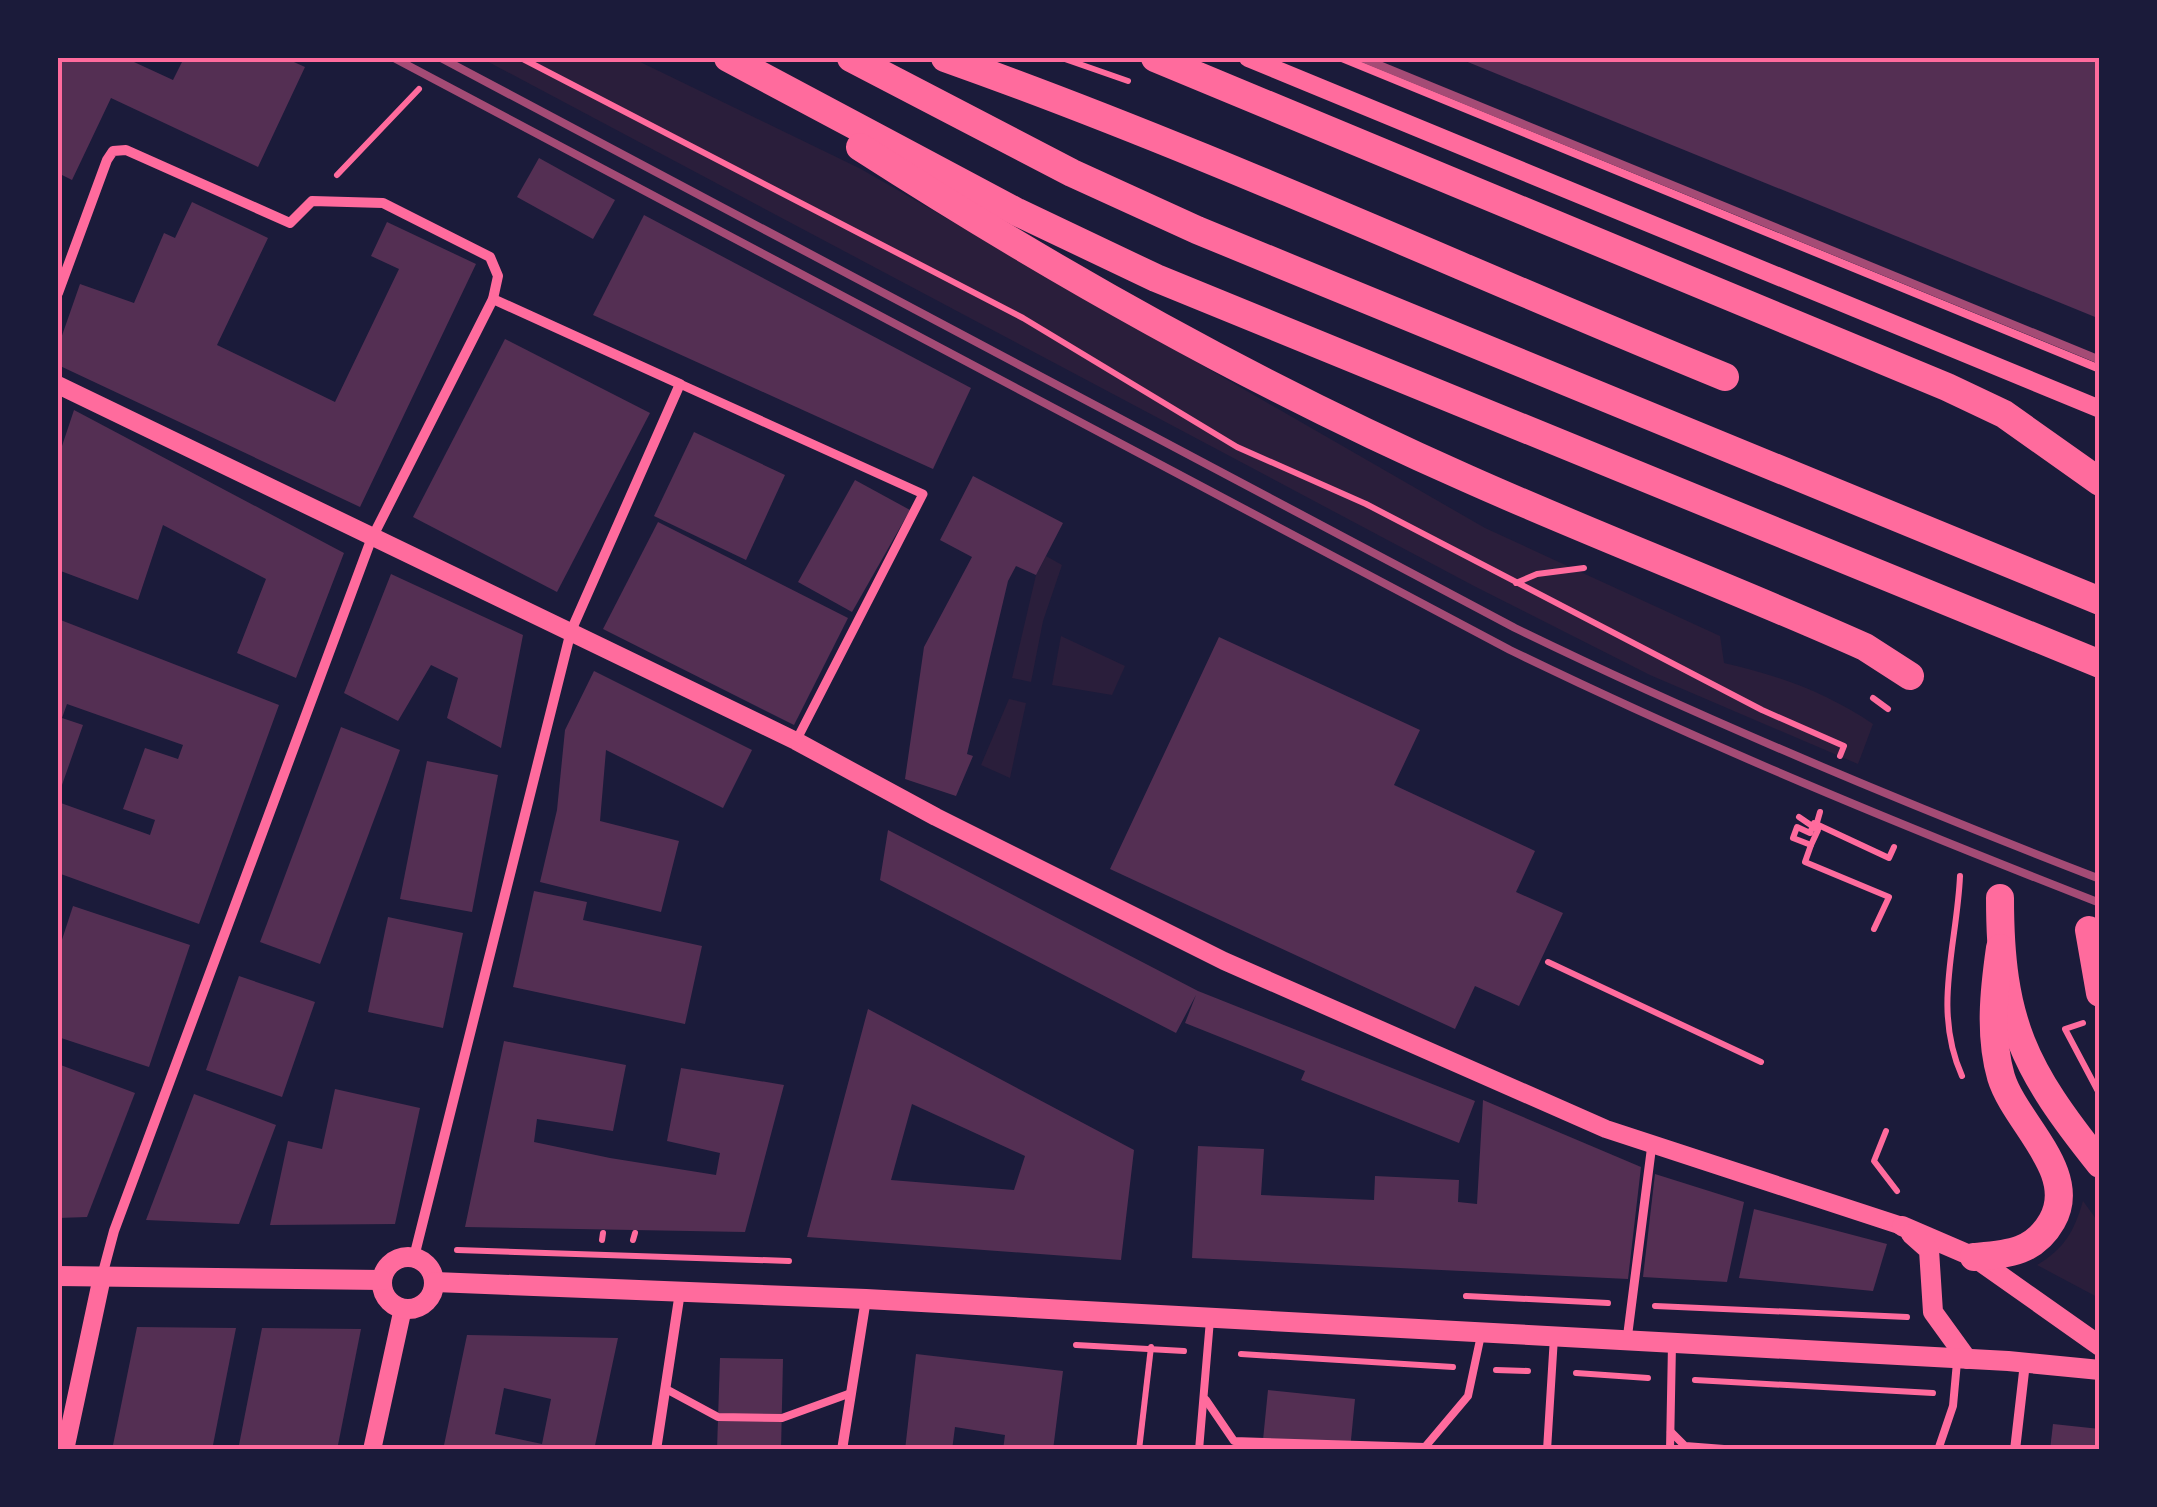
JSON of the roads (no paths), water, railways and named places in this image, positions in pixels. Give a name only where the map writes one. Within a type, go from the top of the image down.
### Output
[{"type":"highway","points":[[724,58],[1018,212],[1156,278],[2100,664]]},
{"type":"highway","points":[[724,58],[1003,239],[1216,354],[1464,478],[1865,647],[1910,676]]},
{"type":"highway","points":[[852,58],[1072,173],[1196,230],[2100,600]]},
{"type":"highway","points":[[945,58],[1212,158],[1486,280],[1726,377]]},
{"type":"highway","points":[[1155,58],[1947,387],[2004,414],[2100,482]]},
{"type":"highway","points":[[2000,898],[2000,948],[2009,1009],[2033,1074],[2100,1164]]},
{"type":"highway","points":[[2090,930],[2100,993]]},
{"type":"highway","points":[[1974,1257],[2014,1254],[2032,1246],[2058,1212],[2061,1189],[2002,1079],[1995,1048],[1993,993],[2000,948]]},
{"type":"main road","points":[[1902,1226],[1974,1257],[2100,1346]]},
{"type":"main road","points":[[1902,1226],[1929,1250],[1933,1312],[1962,1359]]},
{"type":"main road","points":[[414,1257],[429,1266],[435,1282],[424,1304],[403,1308],[386,1297],[382,1280],[389,1264],[414,1257]]},
{"type":"main road","points":[[58,1276],[382,1280]]},
{"type":"main road","points":[[435,1282],[866,1299],[1672,1342],[2100,1370]]},
{"type":"street","points":[[1248,58],[2100,409]]},
{"type":"street","points":[[58,293],[113,151],[126,150],[290,222],[312,201],[383,204],[490,257],[498,276],[493,299],[372,540],[114,1231],[64,1450]]},
{"type":"street","points":[[493,299],[923,494],[796,741]]},
{"type":"street","points":[[58,384],[372,540],[571,631],[796,741],[936,818],[1224,961],[1606,1129],[1902,1226]]},
{"type":"street","points":[[414,1257],[571,631],[680,384]]},
{"type":"street","points":[[1627,1340],[1652,1144]]},
{"type":"street","points":[[656,1450],[680,1291]]},
{"type":"street","points":[[842,1450],[866,1299]]},
{"type":"street","points":[[372,1450],[403,1308]]},
{"type":"street","points":[[2015,1450],[2025,1363]]},
{"type":"lane","points":[[1342,58],[2100,369]]},
{"type":"lane","points":[[1199,1450],[1210,1320]]},
{"type":"lane","points":[[1206,1400],[1234,1441],[1424,1448],[1468,1396],[1481,1334]]},
{"type":"lane","points":[[1547,1450],[1554,1337]]},
{"type":"lane","points":[[1670,1450],[1672,1342]]},
{"type":"lane","points":[[1938,1450],[1953,1406],[1962,1359]]},
{"type":"lane","points":[[666,1389],[718,1416],[750,1418],[782,1418],[851,1393]]},
{"type":"lane","points":[[1671,1432],[1685,1446],[1737,1450]]},
{"type":"railway","points":[[394,58],[1510,650],[1802,782],[2100,903]]},
{"type":"railway","points":[[441,58],[1515,628],[1804,760],[2100,879]]},
{"type":"railway","points":[[1362,58],[2100,360]]}]
